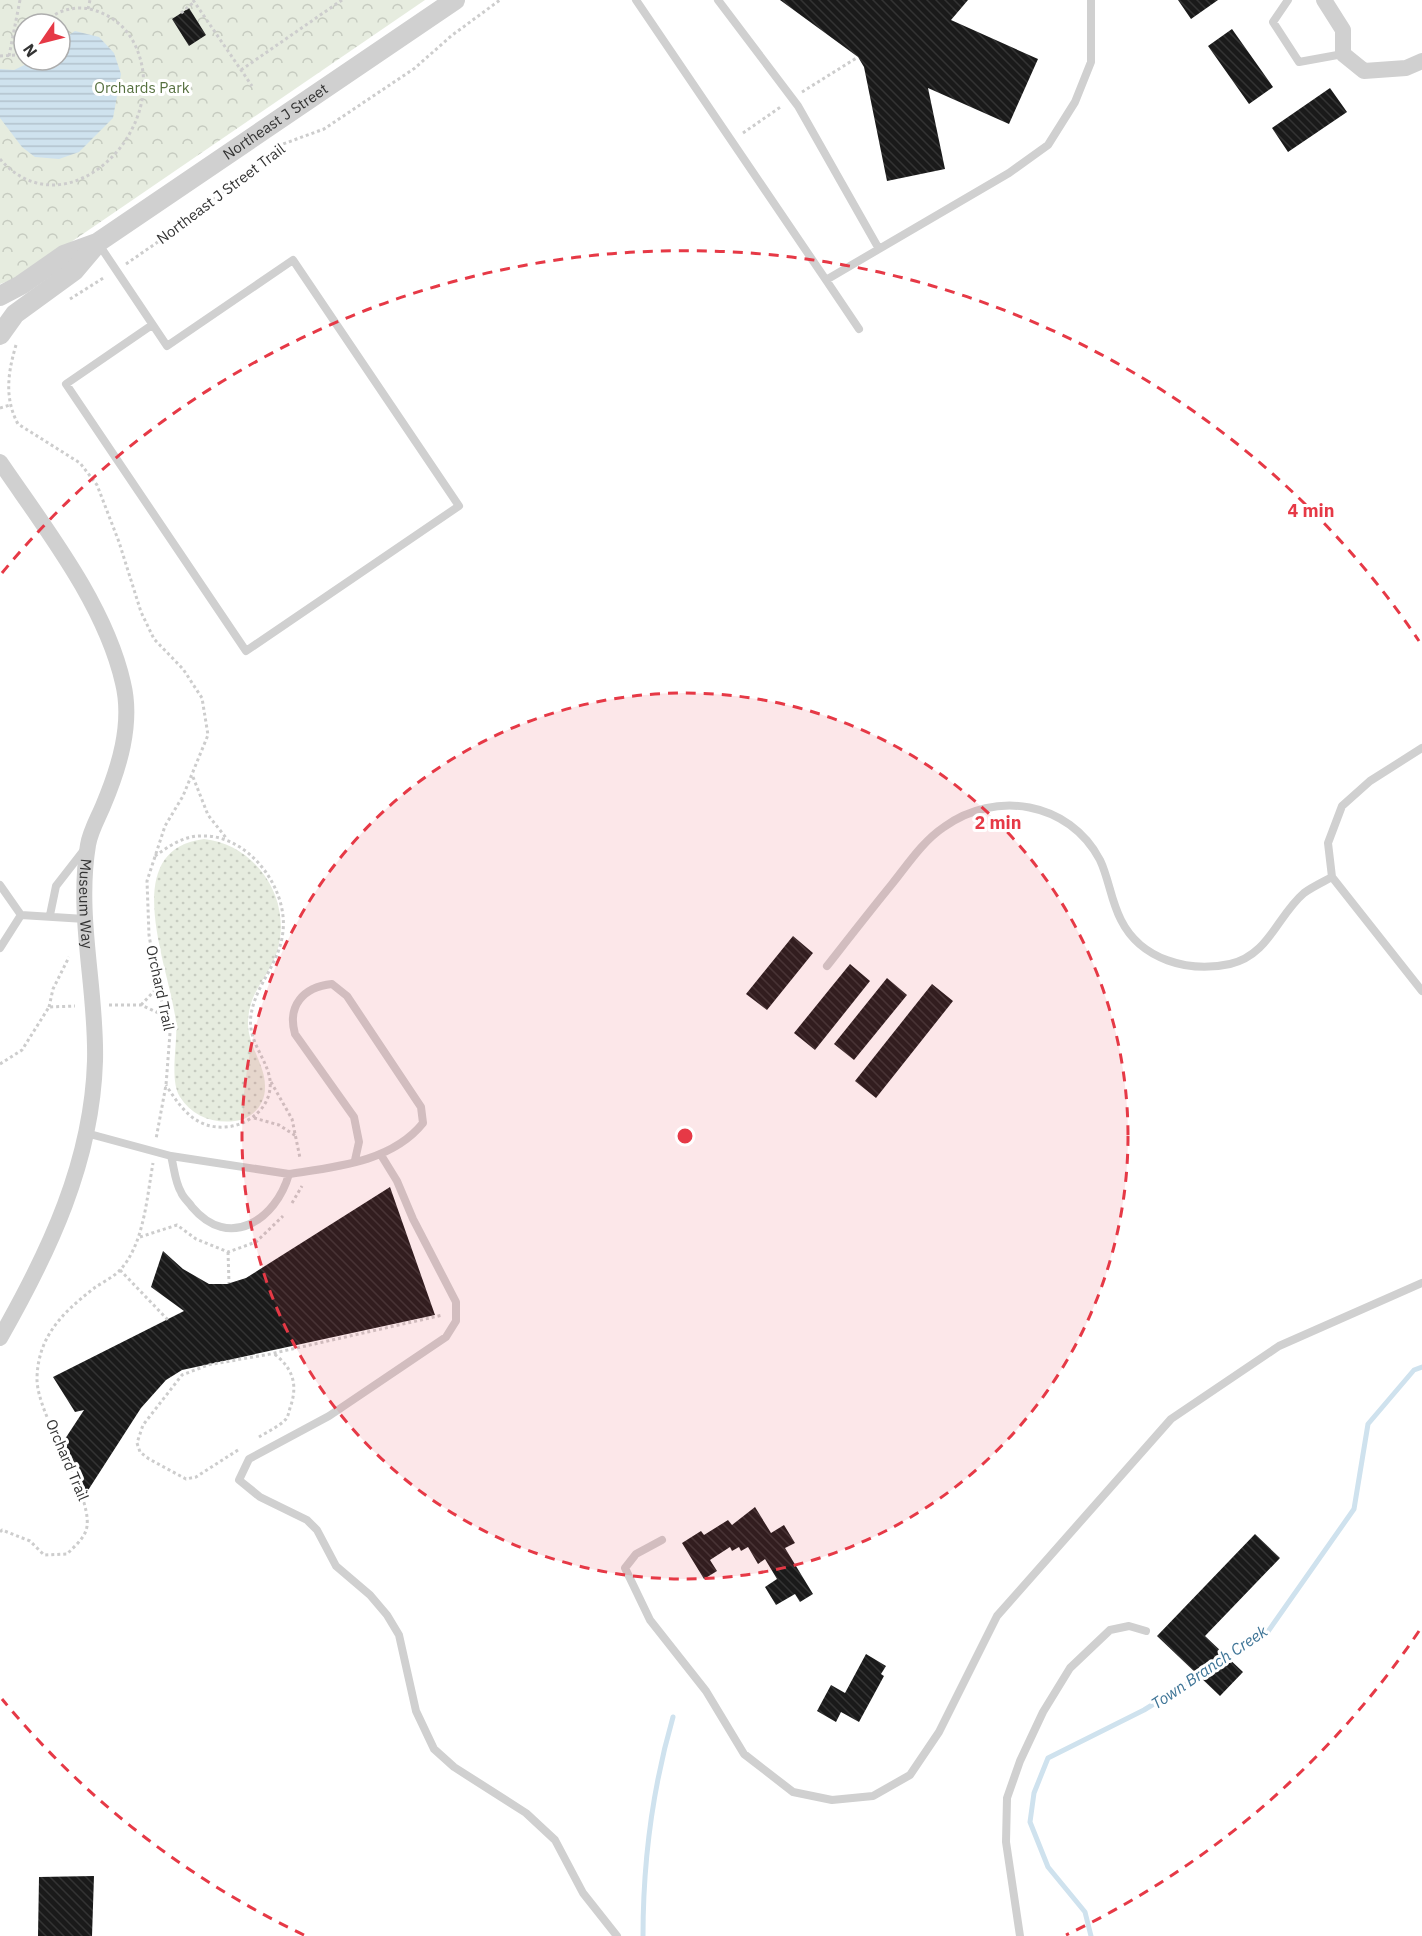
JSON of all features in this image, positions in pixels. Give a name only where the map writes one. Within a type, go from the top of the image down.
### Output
[{"type":"street","name":"Northeast J Street","points":[[0,296],[21,285],[64,255],[97,243],[454,0]]},
{"type":"street","points":[[1324,0],[1343,30],[1343,54],[1364,71],[1406,68],[1422,61]]},
{"type":"street","name":"Northeast J Street","points":[[8,340],[15,314],[74,271],[97,243]]},
{"type":"street","name":"Museum Way","points":[[0,1338],[31,1282],[66,1205],[86,1133],[95,1060],[85,919],[88,843],[121,754],[127,719],[124,685],[115,652],[96,612],[1,460]]},
{"type":"lane","points":[[637,0],[859,329]]},
{"type":"lane","points":[[718,0],[793,98],[879,249]]},
{"type":"lane","points":[[826,280],[1009,172],[1048,145],[1075,102],[1091,62],[1091,0]]},
{"type":"lane","points":[[1288,0],[1273,22],[1299,62],[1343,54]]},
{"type":"lane","points":[[97,243],[167,346],[293,260],[459,506],[246,651],[66,384],[152,325]]},
{"type":"lane","points":[[1422,748],[1370,781],[1342,806],[1328,843],[1332,877],[1422,991]]},
{"type":"lane","points":[[827,966],[920,847],[943,827],[968,813],[1001,804],[1026,805],[1070,825],[1099,860],[1121,920],[1133,936],[1151,952],[1168,962],[1189,967],[1207,968],[1232,963],[1255,953],[1304,894],[1332,877]]},
{"type":"lane","points":[[50,915],[56,886],[88,843]]},
{"type":"lane","points":[[0,885],[21,915]]},
{"type":"lane","points":[[21,915],[50,915],[85,919]]},
{"type":"lane","points":[[0,948],[21,915]]},
{"type":"lane","points":[[86,1133],[171,1156],[288,1174],[381,1155],[410,1139],[423,1123],[422,1107],[347,996],[332,984],[317,986],[297,1002],[290,1018],[295,1034],[354,1117],[359,1142],[355,1160]]},
{"type":"lane","points":[[381,1155],[397,1181],[412,1219],[456,1302],[456,1321],[446,1337],[329,1416],[249,1459],[239,1480],[260,1497],[307,1520],[317,1530],[336,1566],[370,1595],[387,1615],[399,1635],[416,1711],[434,1749],[454,1767],[526,1813],[555,1840],[583,1893],[617,1936]]},
{"type":"lane","points":[[171,1156],[181,1193],[201,1218],[216,1226],[236,1229],[256,1223],[284,1191],[288,1174]]},
{"type":"lane","points":[[662,1540],[636,1554],[624,1568],[650,1620],[706,1691],[744,1754],[794,1792],[832,1800],[873,1796],[910,1774],[939,1732],[997,1617],[1171,1419],[1280,1346],[1422,1283]]},
{"type":"lane","points":[[1020,1936],[1006,1842],[1008,1798],[1020,1761],[1043,1712],[1070,1668],[1110,1630],[1129,1626],[1146,1631]]},
{"type":"path","points":[[9,56],[20,0]]},
{"type":"path","points":[[88,9],[90,0]]},
{"type":"path","points":[[241,70],[342,0]]},
{"type":"path","name":"Northeast J Street Trail","points":[[66,302],[178,228],[283,144],[324,129],[415,68],[451,36],[500,0]]},
{"type":"path","points":[[181,14],[194,1],[252,86]]},
{"type":"path","points":[[0,159],[22,178],[42,184],[58,185],[74,182],[112,159],[124,144],[142,105],[146,85],[142,61],[131,37],[119,23],[88,9],[68,8],[62,12]]},
{"type":"path","points":[[0,57],[12,56]]},
{"type":"path","points":[[732,141],[793,98],[858,57]]},
{"type":"path","points":[[0,408],[10,405],[8,340]]},
{"type":"path","name":"Orchard Trail","points":[[0,1532],[2,1530],[30,1540],[44,1555],[67,1554],[86,1532],[87,1509],[43,1404],[37,1380],[42,1349],[54,1322],[120,1270],[139,1237],[166,1085],[171,1033],[158,987],[149,935],[147,881],[165,826],[176,810],[193,775],[208,735],[202,698],[183,669],[154,639],[141,612],[119,542],[97,485],[80,463],[18,423],[10,405]]},
{"type":"path","points":[[193,775],[208,815],[229,842]]},
{"type":"path","points":[[153,857],[186,838],[220,837],[261,865],[274,885],[283,910],[281,952],[255,997],[250,1018],[252,1037],[270,1080],[292,1119],[297,1137],[302,1190],[291,1206]]},
{"type":"path","points":[[49,1007],[53,989],[69,962],[70,952]]},
{"type":"path","points":[[141,1005],[158,987]]},
{"type":"path","points":[[166,1085],[184,1112],[198,1122],[215,1128],[234,1126],[254,1118],[267,1097],[270,1080]]},
{"type":"path","points":[[254,1118],[279,1125],[297,1137]]},
{"type":"path","points":[[139,1237],[177,1225],[196,1239],[228,1252],[256,1242],[285,1213]]},
{"type":"path","points":[[228,1252],[229,1283]]},
{"type":"path","points":[[120,1270],[168,1320]]},
{"type":"path","points":[[246,1445],[191,1479],[181,1477],[149,1459],[140,1452],[137,1443],[143,1425],[182,1375],[207,1365],[273,1353],[456,1312]]},
{"type":"path","points":[[256,1439],[286,1420],[292,1400],[294,1382],[290,1371],[284,1361],[273,1353]]},
{"type":"green space","name":"Orchards Park","points":[[0,0],[425,0],[20,277],[0,284]]},
{"type":"green space","points":[[204,839],[223,843],[240,852],[255,864],[267,879],[275,895],[280,914],[281,933],[277,952],[255,993],[249,1012],[249,1032],[265,1080],[263,1100],[252,1114],[241,1120],[227,1122],[211,1120],[197,1114],[185,1104],[177,1090],[174,1071],[176,1022],[155,914],[155,887],[162,865],[177,848]]},
{"type":"water","points":[[75,31],[99,37],[114,53],[121,74],[113,118],[79,152],[59,159],[35,157],[22,147],[0,118],[0,69],[12,70],[12,72],[72,72],[72,33]]},
{"type":"building","points":[[780,0],[968,0],[951,20],[1038,59],[1009,124],[928,88],[945,169],[887,181],[864,67],[858,57]]},
{"type":"building","points":[[1178,0],[1218,0],[1191,19]]},
{"type":"building","points":[[189,8],[206,35],[189,46],[172,19]]},
{"type":"building","points":[[1232,29],[1273,87],[1249,104],[1208,46]]},
{"type":"building","points":[[1330,88],[1347,112],[1288,152],[1272,128]]},
{"type":"building","points":[[793,936],[813,953],[767,1010],[746,994]]},
{"type":"building","points":[[850,964],[870,981],[815,1050],[794,1033]]},
{"type":"building","points":[[887,978],[907,995],[854,1060],[834,1044]]},
{"type":"building","points":[[932,984],[953,1001],[876,1098],[855,1081]]},
{"type":"building","points":[[390,1187],[435,1315],[182,1370],[166,1380],[141,1408],[85,1495],[63,1442],[84,1410],[75,1412],[53,1377],[184,1311],[151,1287],[163,1251],[183,1269],[209,1284],[227,1284],[246,1278]]},
{"type":"building","points":[[755,1507],[771,1533],[784,1525],[795,1543],[785,1548],[813,1594],[800,1602],[795,1594],[776,1605],[765,1587],[777,1579],[765,1559],[758,1564],[748,1547],[741,1551],[739,1547],[732,1551],[730,1547],[710,1560],[717,1571],[704,1579],[682,1543],[701,1531],[704,1535],[728,1520],[732,1525]]},
{"type":"building","points":[[1255,1534],[1280,1558],[1205,1636],[1243,1672],[1220,1696],[1157,1636]]},
{"type":"building","points":[[866,1654],[886,1666],[881,1674],[884,1676],[859,1722],[841,1712],[836,1722],[817,1711],[831,1685],[845,1693]]},
{"type":"building","points":[[94,1876],[92,1936],[38,1936],[39,1877]]},
{"type":"waterway","name":"Town Branch Creek","points":[[1222,1661],[1267,1633],[1354,1509],[1368,1424],[1414,1370],[1422,1367]]},
{"type":"waterway","name":"Town Branch Creek","points":[[1091,1936],[1085,1912],[1048,1867],[1030,1822],[1034,1793],[1048,1758],[1144,1710],[1204,1673]]},
{"type":"waterway","points":[[643,1936],[650,1826],[659,1771],[673,1717]]}]
